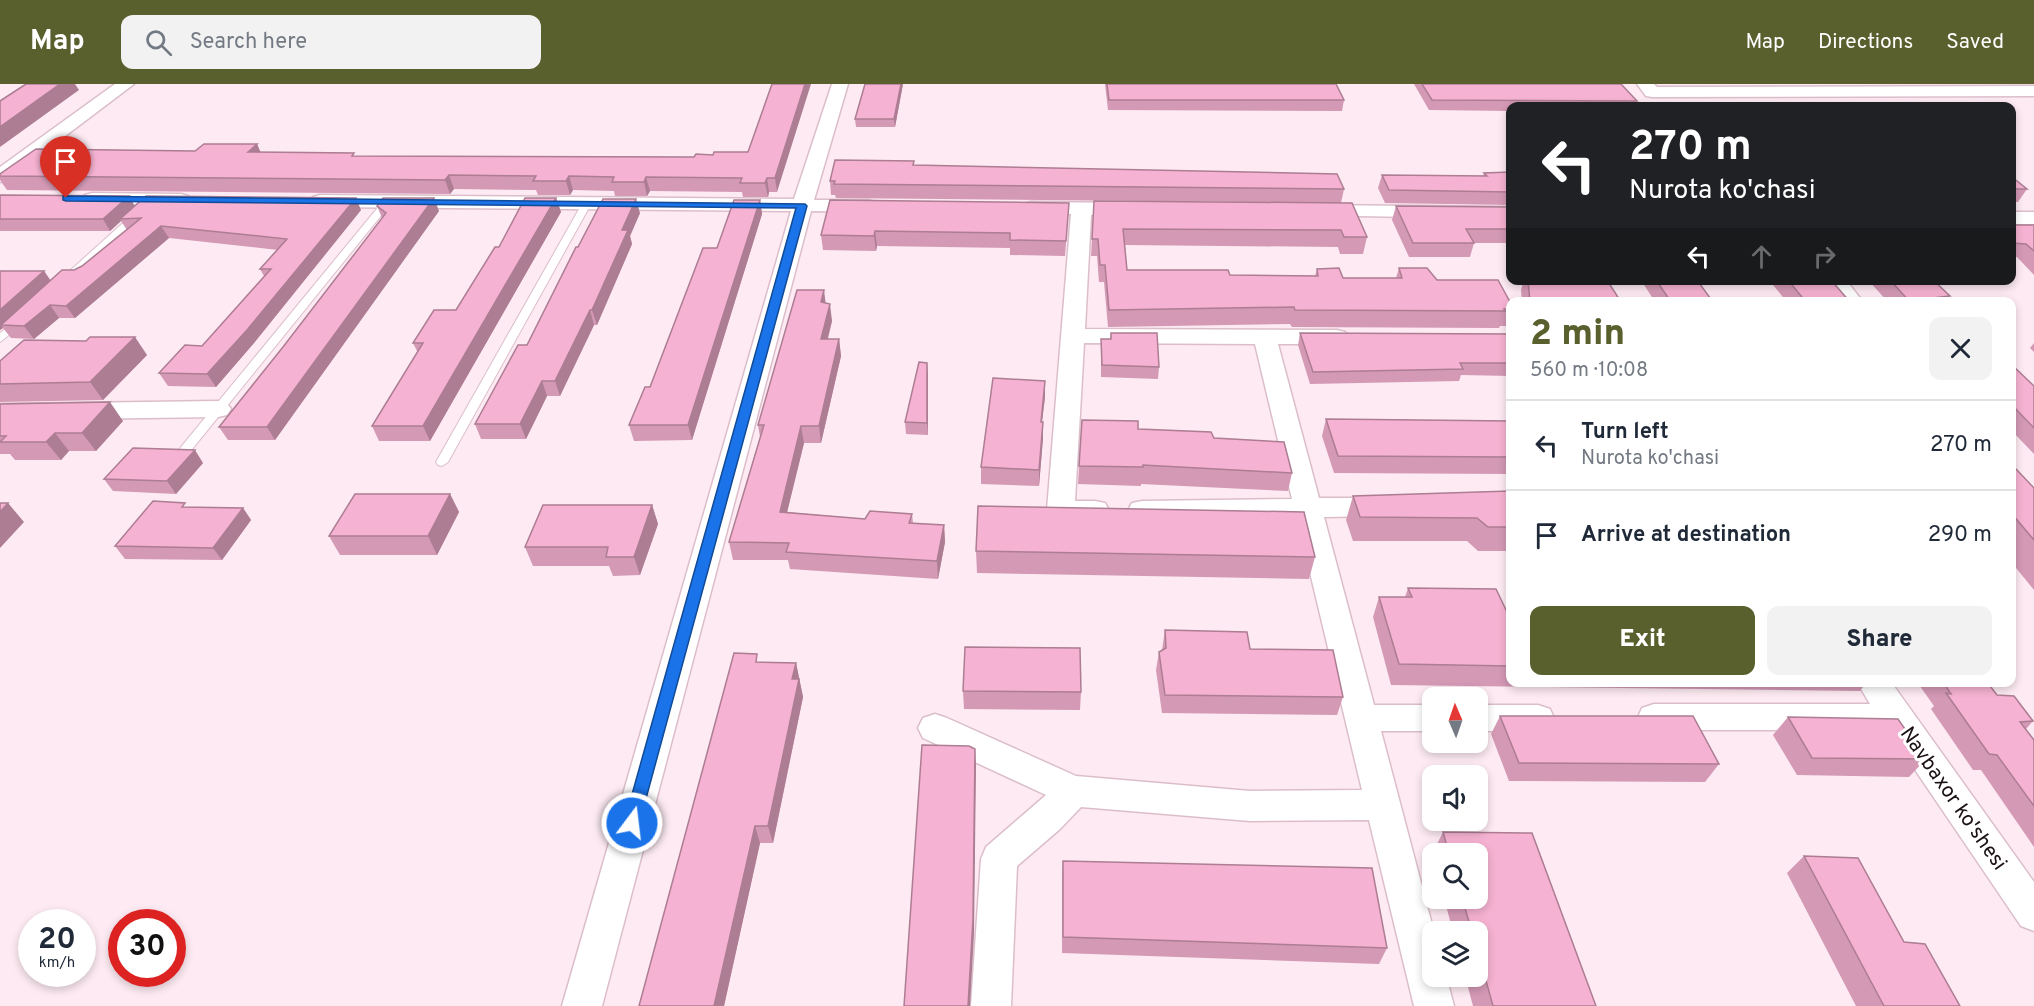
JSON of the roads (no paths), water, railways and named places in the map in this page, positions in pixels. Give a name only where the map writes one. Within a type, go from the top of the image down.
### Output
[{"type":"street","points":[[0,176],[126,84]]},
{"type":"street","points":[[582,1006],[802,206],[840,84]]},
{"type":"street","points":[[1645,84],[1652,92],[2034,91]]},
{"type":"street","points":[[71,198],[201,200]]},
{"type":"street","points":[[306,201],[883,206]]},
{"type":"street","points":[[1011,208],[1153,209]]},
{"type":"street","points":[[1081,208],[1060,510],[1416,506]]},
{"type":"street","points":[[1296,211],[1506,213]]},
{"type":"street","points":[[2016,218],[2034,218]]},
{"type":"street","points":[[1838,285],[1848,297]]},
{"type":"street","points":[[1072,336],[1358,337]]},
{"type":"street","points":[[1265,337],[1434,1006]]},
{"type":"street","points":[[0,412],[218,409]]},
{"type":"street","name":"Navbaxor ko'shesi","points":[[1876,687],[2034,913]]},
{"type":"street","points":[[1488,718],[1573,717]]},
{"type":"street","points":[[1621,717],[1897,717]]},
{"type":"street","points":[[1361,718],[1422,718]]},
{"type":"street","points":[[935,728],[1073,790],[1250,806],[1383,805]]},
{"type":"street","points":[[991,1006],[999,859],[1047,818],[1073,790]]},
{"type":"lane","points":[[60,285],[154,199]]},
{"type":"lane","points":[[185,450],[387,202]]},
{"type":"lane","points":[[442,462],[586,204]]},
{"type":"lane","points":[[0,339],[26,316]]}]
